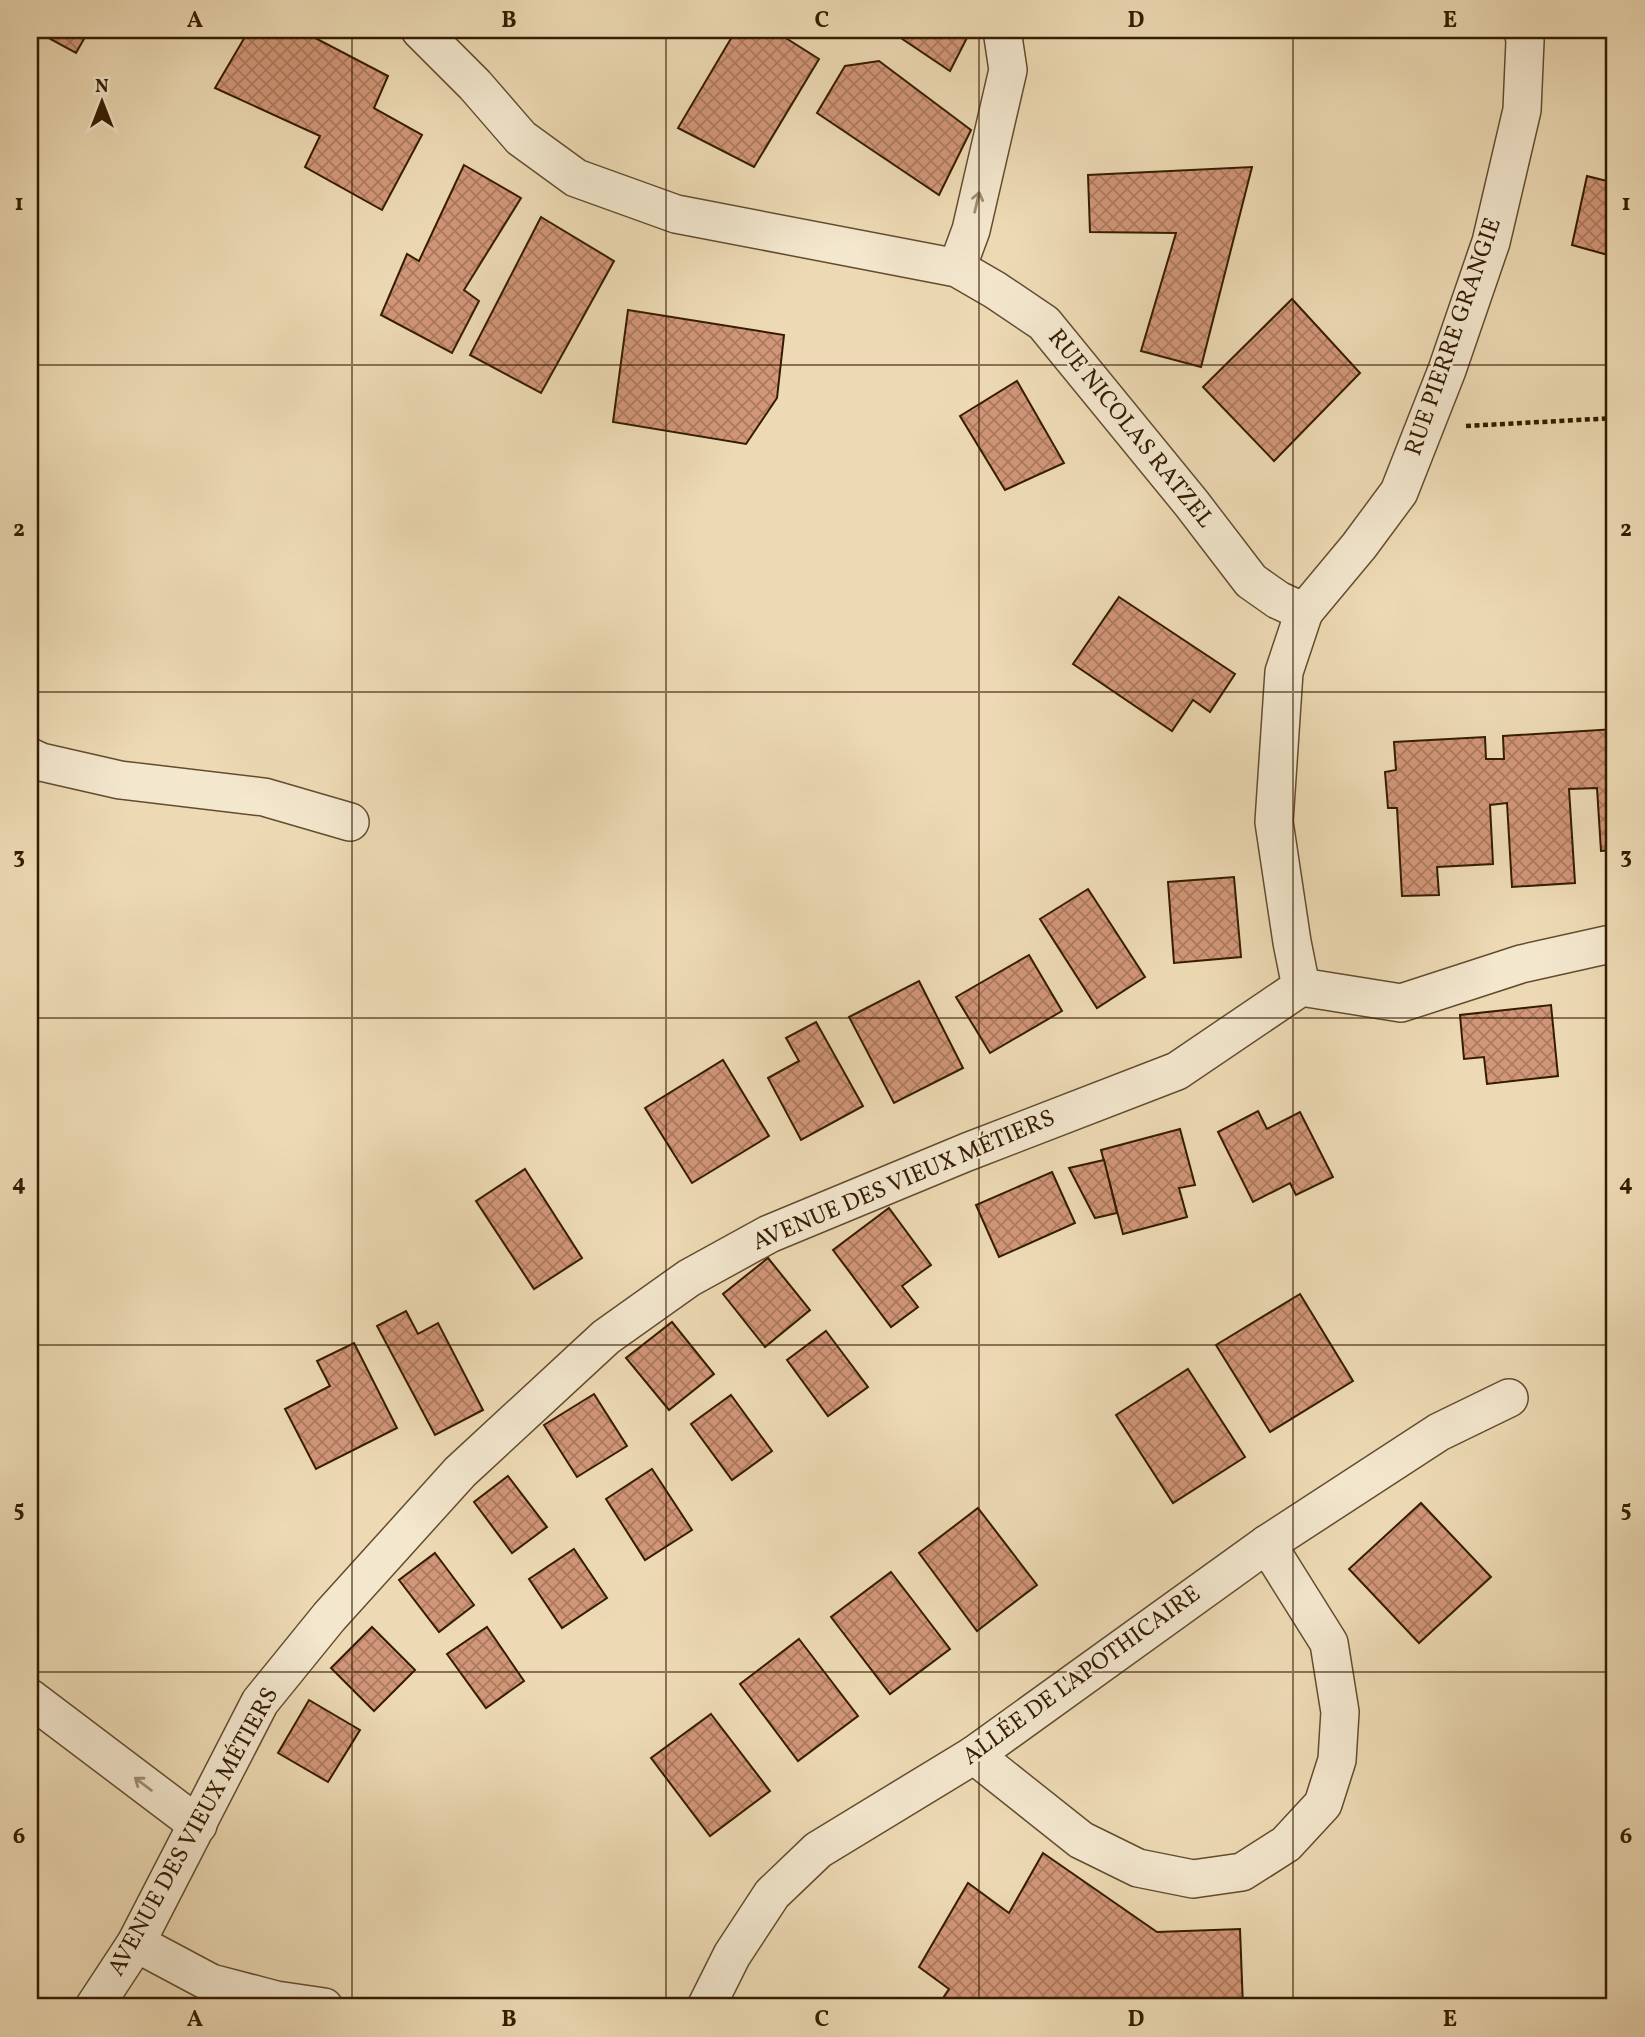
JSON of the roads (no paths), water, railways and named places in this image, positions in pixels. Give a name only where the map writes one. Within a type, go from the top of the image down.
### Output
[{"type":"street","name":"RUE NICOLAS RATZEL","points":[[420,30],[475,85],[522,138],[576,178],[676,214],[957,268],[1044,323],[1192,504],[1251,581],[1278,600],[1304,612]]},
{"type":"street","points":[[957,268],[971,230],[1008,70],[1002,30]]},
{"type":"street","name":"RUE PIERRE GRANGIE","points":[[1304,612],[1359,547],[1399,492],[1447,370],[1491,242],[1522,110],[1525,41],[1523,30]]},
{"type":"street","points":[[1304,612],[1284,672],[1274,822],[1301,987],[1401,1003],[1521,964],[1615,943]]},
{"type":"street","points":[[30,757],[120,780],[264,797],[351,822]]},
{"type":"street","name":"AVENUE DES VIEUX MÉTIERS","points":[[94,2007],[136,1943],[260,1702],[329,1616],[460,1472],[606,1337],[689,1278],[769,1234],[967,1152],[1177,1071],[1301,987]]},
{"type":"street","name":"ALLÉE DE L'APOTHICAIRE","points":[[706,2007],[732,1955],[772,1894],[818,1850],[974,1755],[1267,1544],[1439,1432],[1509,1398]]},
{"type":"street","points":[[974,1755],[1081,1840],[1138,1868],[1193,1879],[1242,1872],[1286,1844],[1323,1804],[1337,1760],[1340,1712],[1329,1643],[1267,1544]]},
{"type":"street","points":[[30,1698],[198,1825]]},
{"type":"street","points":[[136,1943],[211,1983],[276,2000],[324,2007]]}]
